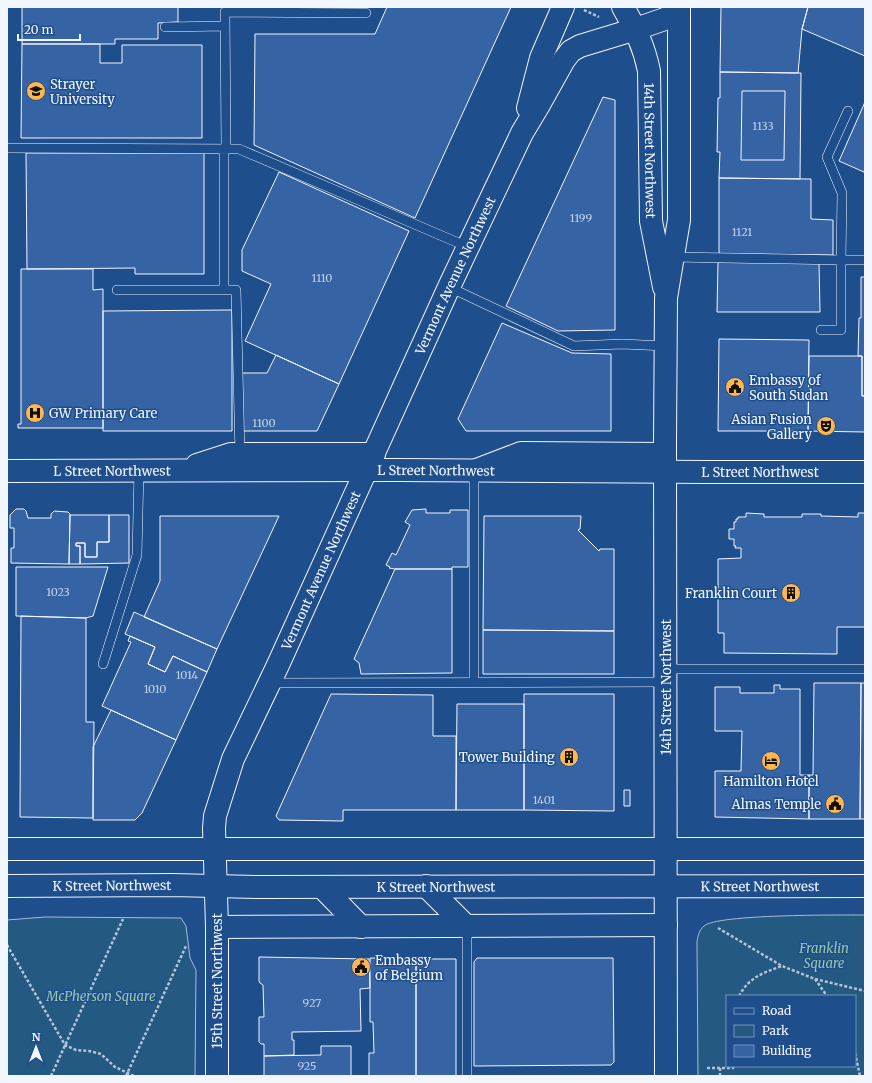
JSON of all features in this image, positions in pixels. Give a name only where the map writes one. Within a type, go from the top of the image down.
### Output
[{"type":"main road","name":"Vermont Avenue Northwest","points":[[522,133],[541,58],[563,7]]},
{"type":"main road","name":"14th Street Northwest","points":[[613,11],[636,29],[645,54],[649,71],[651,222],[666,298]]},
{"type":"main road","name":"Vermont Avenue Northwest","points":[[216,886],[215,816],[233,759],[449,287],[522,133],[564,60],[571,52],[580,46],[636,29],[679,11]]},
{"type":"main road","name":"14th Street Northwest","points":[[666,1076],[665,346],[666,298],[679,220],[679,11]]},
{"type":"main road","name":"L Street Northwest","points":[[7,471],[180,471],[240,462],[370,462],[474,471],[665,462],[865,472]]},
{"type":"main road","points":[[7,849],[865,849]]},
{"type":"main road","name":"K Street Northwest","points":[[7,886],[216,886],[322,888],[426,886],[865,886]]},
{"type":"main road","name":"15th Street Northwest","points":[[216,886],[218,927],[216,1076]]},
{"type":"main road","points":[[426,886],[467,927]]},
{"type":"main road","points":[[322,888],[361,927]]},
{"type":"main road","points":[[218,927],[666,925]]},
{"type":"lane","points":[[224,290],[225,12],[366,13]]},
{"type":"lane","points":[[165,27],[225,26]]},
{"type":"lane","points":[[821,330],[841,330],[842,193],[827,157],[848,111]]},
{"type":"lane","points":[[7,148],[239,149],[468,247]]},
{"type":"lane","points":[[673,258],[865,260]]},
{"type":"lane","points":[[449,287],[574,346],[622,344],[665,346]]},
{"type":"lane","points":[[117,290],[236,290],[240,462]]},
{"type":"lane","points":[[103,664],[137,555],[139,470]]},
{"type":"lane","points":[[474,471],[474,683]]},
{"type":"lane","points":[[269,683],[474,683],[865,669]]},
{"type":"lane","points":[[467,927],[467,1076]]},
{"type":"path","points":[[577,7],[599,17],[613,11]]},
{"type":"path","points":[[51,1076],[123,919]]},
{"type":"path","points":[[718,928],[782,966],[815,979],[865,991]]},
{"type":"path","points":[[7,946],[65,1045],[76,1050],[101,1054],[115,1067],[127,1075],[134,1076]]},
{"type":"path","points":[[127,1075],[186,946]]},
{"type":"path","points":[[740,995],[749,982],[756,976],[782,966]]},
{"type":"path","points":[[815,979],[825,995]]},
{"type":"path","points":[[856,1058],[860,1076]]},
{"type":"path","points":[[707,1068],[733,1067]]},
{"type":"path","points":[[720,1068],[720,1076]]},
{"type":"green space","name":"Franklin Square","points":[[806,915],[865,915],[865,1076],[698,1076],[697,942],[702,928],[714,922],[731,919]]},
{"type":"green space","name":"McPherson Square","points":[[45,917],[181,918],[186,926],[190,958],[196,970],[195,1076],[7,1076],[7,920]]},
{"type":"building","points":[[22,7],[178,7],[178,22],[158,23],[158,39],[115,39],[115,44],[22,44]]},
{"type":"building","points":[[387,7],[511,7],[415,218],[254,145],[255,34],[375,34]]},
{"type":"building","points":[[721,7],[808,7],[802,29],[798,73],[720,72]]},
{"type":"building","points":[[808,7],[865,7],[865,56],[802,29]]},
{"type":"building","points":[[22,44],[100,44],[100,63],[122,63],[122,45],[202,45],[202,138],[21,138]]},
{"type":"building","points":[[720,72],[801,73],[800,179],[719,178],[720,152],[717,152]]},
{"type":"building","points":[[742,91],[785,91],[784,160],[741,160]]},
{"type":"building","points":[[603,97],[615,100],[615,330],[558,331],[506,306]]},
{"type":"building","points":[[865,102],[865,169],[864,172],[839,161]]},
{"type":"building","points":[[26,153],[204,153],[204,274],[135,274],[135,268],[27,269]]},
{"type":"building","points":[[279,172],[409,231],[339,384],[245,341],[271,284],[242,271],[242,250]]},
{"type":"building","points":[[719,178],[811,179],[811,219],[833,220],[833,255],[719,254]]},
{"type":"building","points":[[718,262],[819,262],[820,312],[717,312]]},
{"type":"building","points":[[21,269],[93,269],[93,290],[103,289],[103,428],[18,428],[18,424],[21,424]]},
{"type":"building","points":[[861,277],[865,277],[865,396],[862,396],[862,356],[858,356],[859,318],[861,318]]},
{"type":"building","points":[[232,310],[232,431],[103,431],[103,311]]},
{"type":"building","points":[[502,323],[572,353],[611,354],[611,431],[466,431],[458,419]]},
{"type":"building","points":[[719,339],[809,340],[808,431],[718,431]]},
{"type":"building","points":[[276,355],[339,384],[317,431],[242,431],[242,373],[267,373]]},
{"type":"building","points":[[809,356],[862,356],[862,396],[865,396],[865,432],[808,431]]},
{"type":"building","points":[[16,509],[24,509],[28,518],[51,518],[51,514],[54,511],[68,512],[70,514],[69,564],[11,563],[11,548],[14,548],[14,528],[10,528],[10,515]]},
{"type":"building","points":[[426,509],[426,513],[450,513],[450,510],[468,510],[468,567],[452,567],[452,569],[395,569],[389,568],[390,567],[386,565],[392,553],[396,555],[410,525],[405,522],[412,510]]},
{"type":"building","name":"Franklin Court","points":[[746,513],[764,514],[764,517],[802,517],[802,514],[821,514],[821,516],[858,517],[858,513],[865,513],[865,627],[837,627],[837,654],[724,653],[724,633],[718,633],[718,559],[741,558],[741,548],[735,548],[736,546],[734,546],[734,539],[729,539],[729,529],[734,529],[734,522],[736,522],[736,519],[738,519],[738,517],[746,517]]},
{"type":"building","points":[[70,515],[109,515],[109,542],[97,542],[97,557],[85,557],[85,543],[76,543],[76,546],[80,546],[80,564],[69,564]]},
{"type":"building","points":[[109,515],[129,515],[129,563],[80,564],[80,546],[76,546],[76,543],[85,543],[85,557],[97,557],[97,542],[109,542]]},
{"type":"building","points":[[160,516],[279,516],[217,649],[144,617],[160,581]]},
{"type":"building","points":[[484,516],[581,516],[580,529],[578,530],[599,551],[600,549],[614,549],[614,631],[483,630]]},
{"type":"building","points":[[16,567],[108,567],[93,616],[86,618],[16,616]]},
{"type":"building","points":[[395,569],[452,569],[452,673],[361,674],[359,663],[354,659]]},
{"type":"building","points":[[134,612],[217,649],[207,672],[173,656],[165,672],[148,664],[155,647],[125,634]]},
{"type":"building","points":[[21,616],[86,618],[86,722],[94,722],[93,818],[20,817]]},
{"type":"building","points":[[483,630],[614,631],[614,674],[483,674]]},
{"type":"building","points":[[130,636],[155,647],[148,664],[165,672],[173,656],[207,672],[176,740],[102,706],[131,642],[128,641]]},
{"type":"building","points":[[814,683],[861,683],[860,819],[809,819],[809,775],[813,775]]},
{"type":"building","points":[[861,683],[865,683],[865,819],[860,819]]},
{"type":"building","name":"Hamilton Hotel","points":[[774,685],[780,685],[780,689],[800,689],[800,775],[809,775],[809,819],[715,817],[715,771],[741,771],[742,731],[715,731],[715,687],[740,687],[740,693],[774,693]]},
{"type":"building","points":[[331,694],[433,695],[433,736],[456,736],[456,810],[343,810],[343,821],[279,820],[276,816]]},
{"type":"building","name":"Tower Building","points":[[524,694],[614,694],[614,811],[524,810]]},
{"type":"building","points":[[457,704],[524,704],[524,810],[456,810]]},
{"type":"building","points":[[111,710],[176,740],[142,813],[135,820],[93,820],[93,747]]},
{"type":"building","points":[[624,790],[630,790],[630,806],[624,806]]},
{"type":"building","points":[[259,957],[369,959],[370,988],[360,989],[361,1031],[292,1032],[292,1040],[294,1040],[294,1055],[264,1056],[264,1044],[259,1042],[259,1017],[264,1017],[263,985],[259,981]]},
{"type":"building","points":[[370,958],[416,959],[416,1076],[369,1076],[369,1053],[374,1053],[373,1022],[370,1022]]},
{"type":"building","points":[[477,958],[613,958],[614,1062],[611,1065],[474,1066],[474,962]]},
{"type":"building","points":[[416,959],[456,959],[456,1076],[416,1076]]},
{"type":"building","points":[[321,1046],[351,1046],[351,1076],[264,1076],[264,1056],[321,1055]]},
{"type":"place","name":"Strayer University","points":[[36,91]]},
{"type":"place","name":"Embassy of South Sudan","points":[[735,387]]},
{"type":"place","name":"GW Primary Care","points":[[35,413]]},
{"type":"place","name":"Asian Fusion Gallery","points":[[826,426]]},
{"type":"place","name":"Franklin Court","points":[[791,593]]},
{"type":"place","name":"Tower Building","points":[[569,757]]},
{"type":"place","name":"Hamilton Hotel","points":[[771,761]]},
{"type":"place","name":"Almas Temple","points":[[835,804]]},
{"type":"place","name":"Embassy of Belgium","points":[[361,967]]}]
